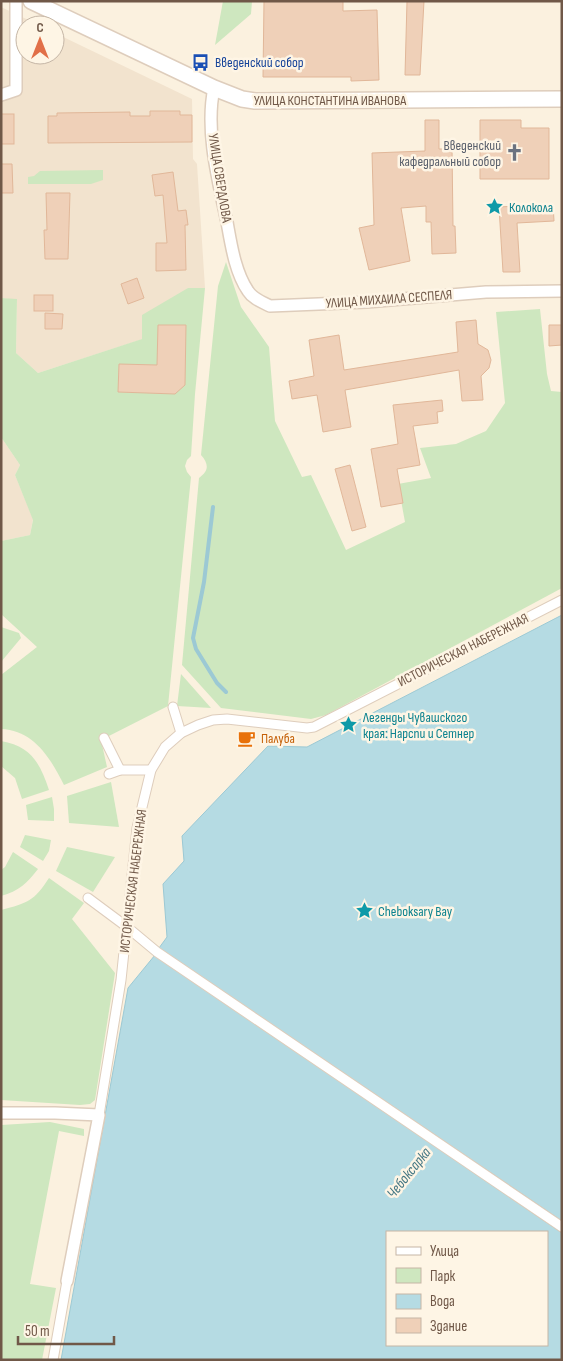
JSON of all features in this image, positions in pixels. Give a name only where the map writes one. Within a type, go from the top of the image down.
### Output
[{"type":"street","points":[[1,95],[16,90],[16,1]]},
{"type":"street","name":"УЛИЦА КОНСТАНТИНА ИВАНОВА","points":[[30,1],[214,88],[242,99],[255,101],[562,99]]},
{"type":"street","name":"УЛИЦА СВЕРДЛОВА","points":[[214,88],[211,101],[214,151],[219,184],[237,267]]},
{"type":"street","name":"УЛИЦА МИХАИЛА СЕСПЕЛЯ","points":[[237,267],[249,292],[258,300],[270,306],[366,302],[486,292],[562,290]]},
{"type":"street","name":"ИСТОРИЧЕСКАЯ НАБЕРЕЖНАЯ","points":[[53,1360],[99,1115],[121,980],[137,828],[151,770],[166,747],[180,733],[198,724],[212,720],[227,719],[307,728],[314,727],[562,600]]},
{"type":"street","points":[[173,707],[180,733]]},
{"type":"street","points":[[104,738],[120,770]]},
{"type":"street","points":[[109,774],[120,770],[151,770]]},
{"type":"street","points":[[88,898],[157,952],[562,1227]]},
{"type":"street","points":[[1,1113],[99,1115]]},
{"type":"shaded area","points":[[1,7],[18,15],[15,15],[15,65],[65,65],[65,38],[192,99],[193,159],[197,164],[205,288],[188,288],[143,339],[38,373],[16,353],[17,300],[1,298]]},
{"type":"shaded area","points":[[1,437],[20,465],[15,475],[33,519],[30,535],[1,541]]},
{"type":"green space","points":[[223,1],[252,1],[251,14],[215,45]]},
{"type":"green space","points":[[103,170],[103,180],[91,184],[28,184],[28,177],[34,176],[40,171]]},
{"type":"green space","points":[[226,262],[241,307],[269,347],[275,421],[302,477],[311,475],[346,550],[405,522],[398,484],[431,478],[420,448],[456,444],[486,431],[505,403],[496,312],[540,309],[547,374],[551,391],[562,392],[562,588],[326,715],[311,719],[221,708],[182,665],[199,478],[205,473],[207,467],[201,455],[218,286]]},
{"type":"green space","points":[[188,288],[205,288],[191,456],[185,466],[191,477],[168,706],[101,740],[107,767],[64,785],[47,756],[32,740],[13,731],[1,729],[1,675],[37,647],[1,614],[1,541],[30,535],[33,520],[15,475],[20,465],[1,437],[1,298],[17,299],[16,353],[38,373],[142,339],[142,315]]},
{"type":"green space","points":[[1,627],[19,633],[21,638],[1,662]]},
{"type":"green space","points":[[181,674],[211,708],[177,706]]},
{"type":"green space","points":[[1,741],[20,747],[33,757],[42,772],[49,790],[22,799],[15,778],[1,766]]},
{"type":"green space","points":[[111,782],[119,827],[69,823],[67,796]]},
{"type":"green space","points":[[52,797],[54,821],[28,820],[26,805]]},
{"type":"green space","points":[[25,835],[51,840],[49,851],[43,861],[20,847]]},
{"type":"green space","points":[[67,847],[115,857],[93,892],[56,871]]},
{"type":"green space","points":[[13,852],[38,869],[22,886],[13,892],[1,896],[1,870],[5,867]]},
{"type":"green space","points":[[49,878],[84,903],[72,919],[115,973],[95,1100],[90,1104],[1,1100],[1,910],[29,900],[39,892]]},
{"type":"green space","points":[[50,1122],[84,1129],[84,1136],[59,1131],[30,1284],[56,1288],[42,1360],[1,1360],[1,1125]]},
{"type":"water","name":"Cheboksary Bay","points":[[562,615],[562,1221],[159,948],[167,937],[163,884],[184,861],[182,836],[268,746],[307,747]]},
{"type":"water","name":"Чебоксарка","points":[[155,955],[562,1233],[562,1360],[61,1360],[128,988]]},
{"type":"building","points":[[264,1],[343,1],[343,11],[377,10],[379,80],[351,81],[351,77],[263,77]]},
{"type":"building","points":[[407,1],[424,1],[420,75],[405,75]]},
{"type":"building","points":[[150,111],[180,111],[180,115],[192,115],[192,142],[48,143],[48,116],[57,116],[57,113],[130,112],[130,116],[150,116]]},
{"type":"building","points":[[1,114],[14,114],[14,144],[1,144]]},
{"type":"building","points":[[425,120],[439,120],[439,149],[452,149],[453,226],[455,226],[456,253],[432,254],[431,222],[426,222],[426,206],[401,208],[410,261],[369,270],[359,228],[374,225],[372,153],[425,151]]},
{"type":"building","name":"Введенский кафедральный собор","points":[[480,120],[521,120],[521,128],[549,128],[549,179],[480,179]]},
{"type":"building","points":[[1,164],[12,164],[13,193],[1,193]]},
{"type":"building","points":[[173,172],[178,211],[186,210],[188,225],[185,225],[186,270],[156,271],[156,243],[167,243],[163,195],[155,196],[152,175]]},
{"type":"building","points":[[46,193],[70,193],[68,259],[45,259],[44,230],[47,230]]},
{"type":"building","points":[[553,204],[554,221],[517,223],[520,272],[503,272],[499,207]]},
{"type":"building","points":[[137,278],[144,298],[128,304],[121,284]]},
{"type":"building","points":[[34,295],[53,295],[53,311],[34,311]]},
{"type":"building","points":[[45,313],[63,314],[62,329],[45,329]]},
{"type":"building","points":[[476,320],[478,344],[488,350],[491,360],[489,368],[481,376],[483,400],[462,401],[459,370],[345,390],[351,427],[323,432],[317,395],[292,399],[289,381],[314,376],[309,340],[339,335],[344,370],[458,352],[456,322]]},
{"type":"building","points":[[158,325],[186,325],[185,385],[175,394],[118,392],[119,364],[157,365]]},
{"type":"building","points":[[549,325],[562,325],[562,345],[549,346]]},
{"type":"building","points":[[442,400],[443,411],[437,412],[438,423],[413,426],[420,465],[397,469],[403,503],[381,507],[371,449],[398,444],[393,405]]},
{"type":"building","points":[[350,465],[366,527],[352,531],[335,469]]},
{"type":"waterway","points":[[213,507],[204,582],[193,638],[196,649],[217,683],[226,692]]},
{"type":"place","name":"Введенский собор","points":[[201,62]]},
{"type":"place","name":"Введенский кафедральный собор","points":[[515,153]]},
{"type":"place","name":"Колокола","points":[[495,207]]},
{"type":"place","name":"Легенды Чувашского края: Нарспи и Сетнер","points":[[349,725]]},
{"type":"place","name":"Палуба","points":[[247,738]]},
{"type":"place","name":"Cheboksary Bay","points":[[364,911]]}]
